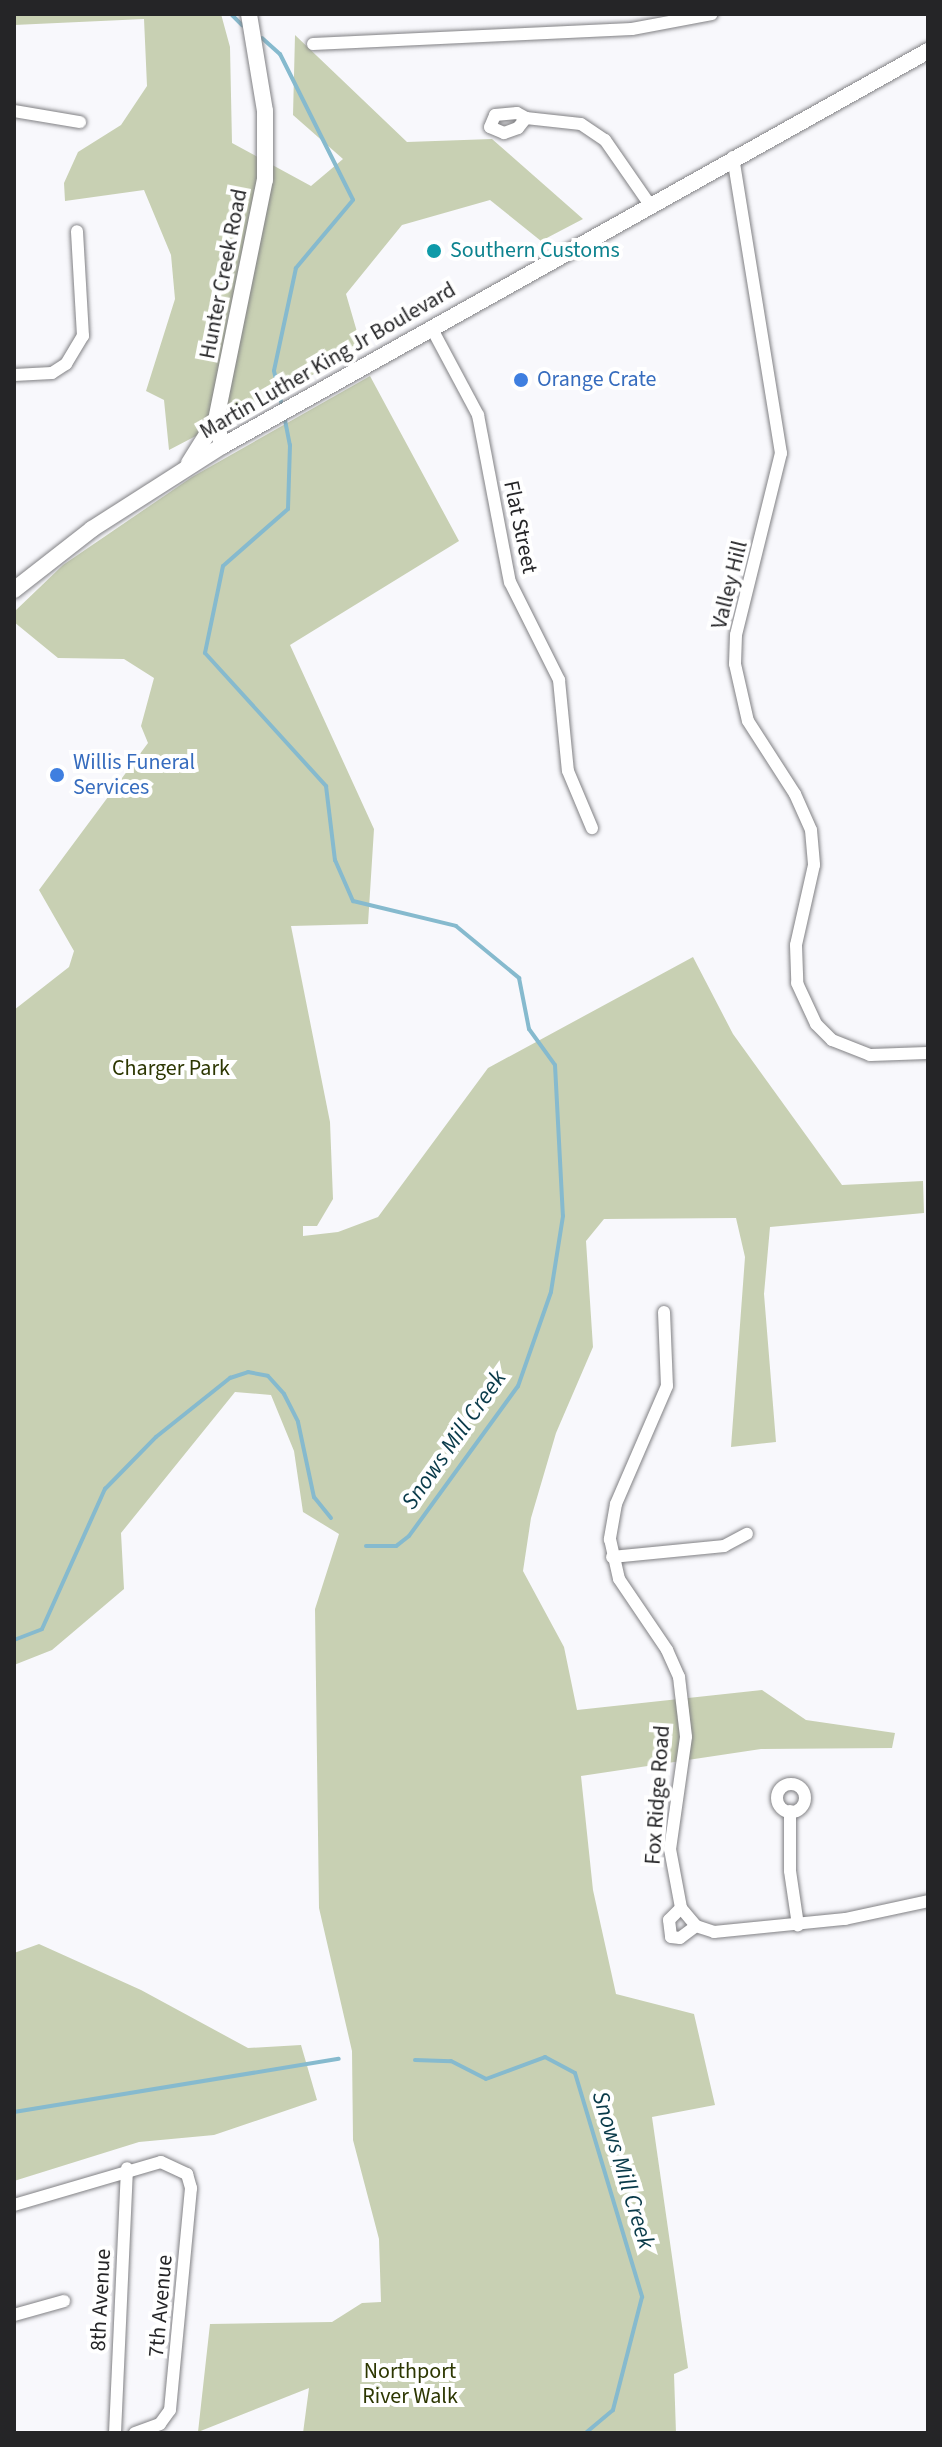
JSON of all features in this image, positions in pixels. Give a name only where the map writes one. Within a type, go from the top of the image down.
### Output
[{"type":"main road","name":"Hunter Creek Road","points":[[222,446],[216,420],[265,180],[265,111],[249,14]]},
{"type":"main road","name":"Martin Luther King Jr Boulevard","points":[[17,582],[92,529],[222,446],[733,157],[928,51]]},
{"type":"main road","points":[[185,470],[216,420]]},
{"type":"street","points":[[313,44],[632,29],[712,14]]},
{"type":"street","points":[[14,111],[80,122]]},
{"type":"street","points":[[526,118],[581,124],[605,140],[650,205]]},
{"type":"street","name":"Valley Hill","points":[[733,157],[781,453],[736,635],[735,664],[748,721],[795,794],[811,830],[814,865],[796,945],[797,983],[816,1024],[832,1040],[870,1055],[928,1053]]},
{"type":"street","points":[[14,375],[52,373],[66,364],[83,336],[77,231]]},
{"type":"street","name":"Flat Street","points":[[431,327],[478,415],[510,582],[559,680],[568,771],[592,828]]},
{"type":"street","name":"Fox Ridge Road","points":[[664,1312],[667,1386],[611,1520],[612,1557],[619,1579],[667,1650],[679,1677],[685,1746],[670,1849],[681,1908],[696,1926]]},
{"type":"street","points":[[612,1557],[724,1546],[747,1534]]},
{"type":"street","points":[[790,1811],[790,1871],[798,1925]]},
{"type":"street","points":[[681,1908],[669,1920],[671,1937],[680,1938],[696,1926],[714,1932],[798,1925],[928,1901]]},
{"type":"street","name":"7th Avenue","points":[[127,2168],[161,2162],[175,2165],[187,2174],[191,2188],[170,2410],[160,2424],[135,2433]]},
{"type":"street","points":[[14,2205],[127,2168]]},
{"type":"street","name":"8th Avenue","points":[[115,2433],[127,2168]]},
{"type":"street","points":[[14,2315],[64,2301]]},
{"type":"green space","points":[[14,14],[221,14],[230,47],[232,143],[311,186],[343,159],[293,115],[295,35],[407,142],[492,139],[583,219],[541,241],[490,200],[402,225],[346,294],[362,349],[169,450],[164,400],[146,391],[175,299],[171,255],[144,190],[65,201],[64,183],[78,152],[121,125],[147,86],[144,19],[14,25]]},
{"type":"green space","points":[[370,376],[459,541],[290,645],[374,829],[368,924],[291,926],[330,1122],[333,1199],[317,1226],[303,1226],[303,1236],[338,1232],[378,1217],[488,1068],[693,957],[733,1034],[842,1185],[923,1181],[924,1213],[770,1227],[764,1294],[776,1442],[731,1447],[745,1257],[736,1218],[604,1219],[586,1241],[593,1347],[556,1433],[531,1518],[523,1571],[564,1647],[577,1710],[762,1690],[806,1720],[895,1733],[892,1748],[761,1749],[581,1776],[593,1890],[616,1994],[694,2014],[715,2105],[652,2117],[688,2368],[674,2374],[676,2433],[303,2433],[309,2388],[198,2432],[210,2324],[332,2322],[362,2303],[381,2302],[379,2239],[353,2140],[352,2051],[319,1908],[315,1609],[339,1534],[303,1512],[294,1451],[271,1395],[235,1392],[121,1533],[124,1589],[52,1650],[14,1665],[14,1010],[69,967],[74,951],[39,890],[148,743],[141,726],[154,678],[124,659],[58,658],[14,622],[14,612],[63,565],[192,477]]},
{"type":"green space","points":[[39,1944],[141,1990],[248,2048],[301,2045],[317,2100],[214,2135],[139,2142],[14,2181],[14,1953]]},
{"type":"waterway","name":"Snows Mill Creek","points":[[231,14],[242,25]]},
{"type":"waterway","name":"Snows Mill Creek","points":[[262,38],[280,54],[353,200],[296,268],[274,371],[282,407]]},
{"type":"waterway","name":"Snows Mill Creek","points":[[284,415],[290,445],[288,509],[223,566],[205,653],[326,786],[335,860],[353,901],[456,926],[519,978],[529,1029],[555,1065],[563,1216],[551,1292],[518,1386],[409,1536],[396,1546],[366,1546]]},
{"type":"waterway","name":"Snows Mill Creek","points":[[14,1640],[42,1629],[105,1489],[156,1437],[230,1378],[248,1372],[268,1376],[284,1394],[298,1422],[314,1497],[331,1518]]},
{"type":"waterway","name":"Snows Mill Creek","points":[[415,2060],[451,2061],[486,2079],[545,2057],[575,2073],[642,2297],[613,2410],[586,2433]]},
{"type":"waterway","name":"Snows Mill Creek","points":[[14,2112],[339,2059]]},
{"type":"place","name":"Southern Customs","points":[[434,251]]},
{"type":"place","name":"Orange Crate","points":[[521,380]]},
{"type":"place","name":"Willis Funeral Services","points":[[57,775]]},
{"type":"park label","name":"Charger Park","points":[[171,1069]]},
{"type":"park label","name":"Northport River Walk","points":[[410,2384]]}]
